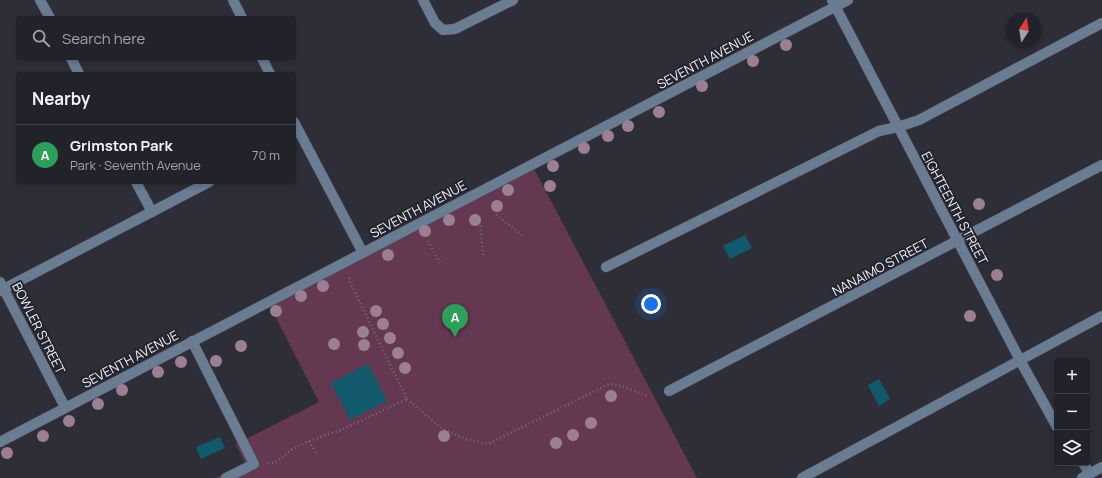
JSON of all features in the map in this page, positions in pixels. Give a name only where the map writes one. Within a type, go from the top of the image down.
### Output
[{"type":"street","points":[[40,0],[49,16]]},
{"type":"street","points":[[233,0],[241,16]]},
{"type":"street","points":[[423,0],[434,23],[443,30],[455,29],[513,0]]},
{"type":"street","name":"SEVENTH AVENUE","points":[[0,442],[363,253],[834,3],[848,0]]},
{"type":"street","name":"EIGHTEENTH STREET","points":[[834,3],[1021,362],[1054,422]]},
{"type":"street","points":[[606,267],[879,131],[919,120],[1102,24]]},
{"type":"street","points":[[72,60],[78,72]]},
{"type":"street","points":[[263,60],[269,72]]},
{"type":"street","points":[[297,136],[363,253]]},
{"type":"street","name":"NANAIMO STREET","points":[[669,391],[1102,165]]},
{"type":"street","points":[[137,184],[152,212]]},
{"type":"street","points":[[1,287],[205,184]]},
{"type":"street","name":"BOWLER STREET","points":[[1,287],[65,407]]},
{"type":"street","points":[[802,478],[1021,362],[1102,316]]},
{"type":"street","points":[[192,341],[254,464],[226,478]]},
{"type":"street","points":[[1084,466],[1086,476],[1102,468]]},
{"type":"path","points":[[496,215],[522,235]]},
{"type":"path","points":[[480,222],[483,255]]},
{"type":"path","points":[[428,241],[441,265]]},
{"type":"path","points":[[349,271],[350,282],[407,399],[440,427],[465,439],[488,444],[609,384],[622,386],[649,397]]},
{"type":"path","points":[[254,464],[275,463],[291,450],[309,441],[341,430],[407,399]]},
{"type":"path","points":[[309,441],[316,453]]},
{"type":"shaded area","points":[[532,165],[697,478],[215,478],[245,463],[236,444],[319,402],[268,302]]},
{"type":"water","points":[[745,235],[752,248],[730,259],[723,246]]},
{"type":"water","points":[[368,364],[387,401],[350,420],[331,383]]},
{"type":"water","points":[[879,379],[890,399],[879,406],[868,385]]},
{"type":"water","points":[[220,437],[225,448],[201,459],[196,447]]},
{"type":"place","name":"Grimston Park","points":[[455,337]]}]
